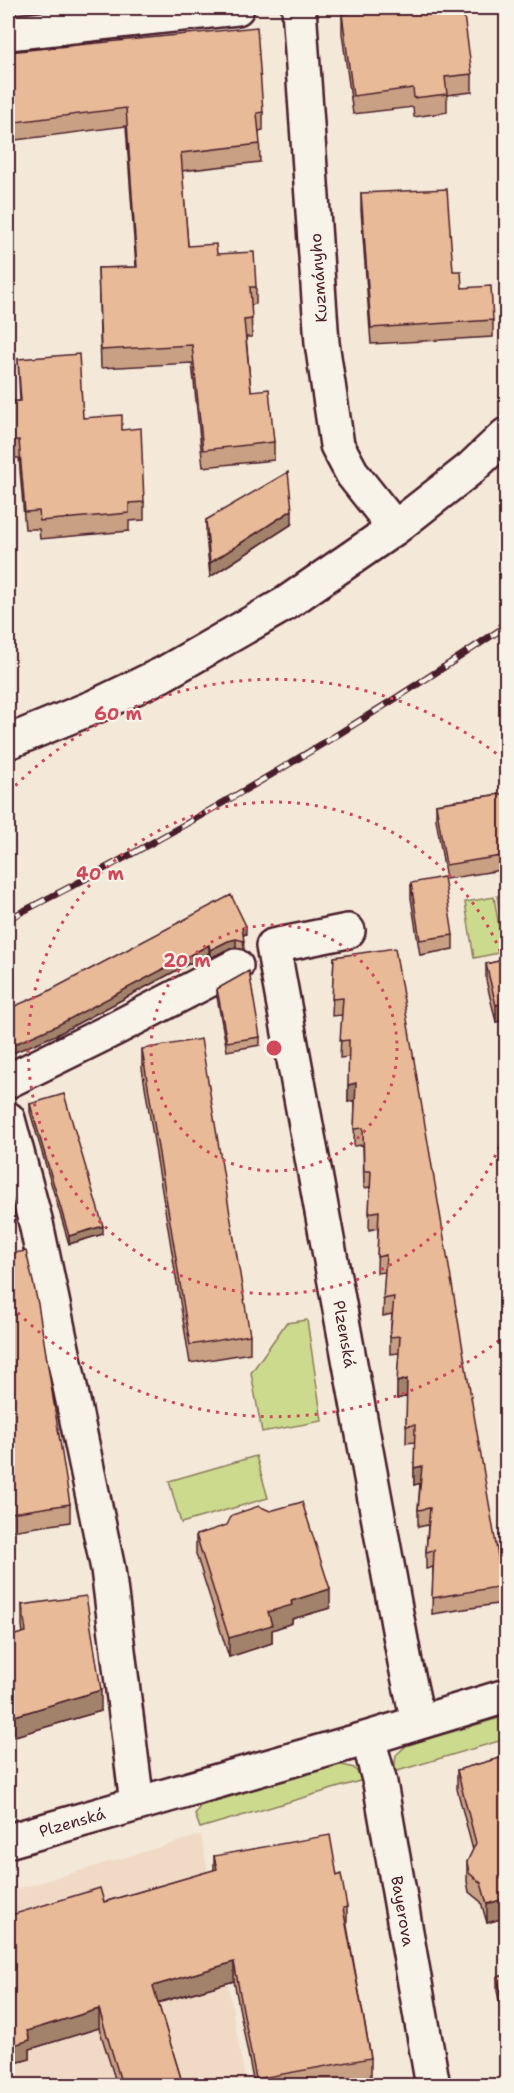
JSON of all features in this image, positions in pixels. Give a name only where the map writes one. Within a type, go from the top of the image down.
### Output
[{"type":"street","points":[[8,33],[237,8]]},
{"type":"street","name":"Kuzmányho","points":[[299,8],[322,343],[337,445],[353,476],[395,528]]},
{"type":"street","points":[[8,742],[96,706],[163,674],[285,604],[395,528],[470,469],[507,435]]},
{"type":"street","name":"Plzenská","points":[[348,931],[273,946],[418,1722]]},
{"type":"street","points":[[8,1081],[236,966]]},
{"type":"street","points":[[8,1119],[36,1223],[108,1569],[137,1804]]},
{"type":"street","name":"Plzenská","points":[[8,1841],[507,1696]]},
{"type":"street","name":"Bayerova","points":[[368,1738],[380,1783],[433,2085]]},
{"type":"shaded area","points":[[201,1835],[246,2085],[8,2086],[8,1892]]},
{"type":"green space","points":[[506,894],[506,952],[497,896]]},
{"type":"green space","points":[[494,897],[503,952],[474,958],[465,902]]},
{"type":"green space","points":[[307,1320],[322,1421],[262,1432],[251,1373],[286,1323]]},
{"type":"green space","points":[[256,1456],[268,1498],[181,1523],[169,1481]]},
{"type":"green space","points":[[506,1716],[506,1739],[394,1772],[396,1755],[407,1745]]},
{"type":"green space","points":[[339,1764],[354,1768],[363,1780],[200,1828],[195,1814],[200,1806]]},
{"type":"building","points":[[398,8],[463,8],[472,74],[445,77],[447,94],[414,98],[413,88],[353,96],[342,14]]},
{"type":"building","points":[[257,27],[263,112],[257,113],[260,144],[181,153],[188,246],[216,244],[217,254],[254,252],[256,287],[250,287],[252,319],[244,320],[251,391],[269,389],[274,442],[203,450],[192,345],[101,350],[98,268],[137,267],[126,108],[8,123],[8,52]]},
{"type":"building","points":[[447,189],[453,271],[461,271],[462,288],[491,286],[493,320],[371,328],[361,193]]},
{"type":"building","points":[[79,354],[83,418],[122,415],[122,430],[141,428],[144,502],[129,503],[129,513],[40,521],[39,511],[25,512],[19,440],[8,441],[8,402],[21,401],[18,359]]},
{"type":"building","points":[[288,472],[292,510],[210,563],[206,520]]},
{"type":"building","points":[[507,793],[507,855],[446,865],[436,804]]},
{"type":"building","points":[[444,877],[453,935],[420,940],[411,883]]},
{"type":"building","points":[[231,895],[246,926],[242,928],[244,941],[236,939],[228,941],[210,950],[209,945],[58,1025],[8,1047],[8,1009],[43,994]]},
{"type":"building","points":[[395,948],[503,1586],[432,1598],[434,1550],[426,1552],[430,1508],[418,1510],[422,1466],[414,1468],[415,1425],[406,1426],[407,1379],[397,1382],[400,1336],[390,1337],[394,1297],[383,1299],[386,1255],[377,1257],[379,1211],[369,1213],[371,1171],[364,1171],[363,1128],[354,1129],[356,1083],[348,1085],[349,1040],[340,1041],[343,998],[332,999],[334,957]]},
{"type":"building","points":[[507,959],[507,1002],[496,1005],[486,964]]},
{"type":"building","points":[[249,971],[260,1037],[227,1042],[217,989]]},
{"type":"building","points":[[201,1039],[250,1335],[190,1345],[142,1049]]},
{"type":"building","points":[[64,1094],[103,1226],[69,1236],[30,1104]]},
{"type":"building","points":[[26,1251],[38,1304],[70,1504],[11,1513],[8,1489],[8,1254]]},
{"type":"building","points":[[302,1502],[330,1589],[291,1601],[292,1605],[268,1612],[272,1625],[229,1638],[196,1535],[227,1525],[232,1515],[259,1506],[270,1511]]},
{"type":"building","points":[[86,1596],[101,1690],[8,1718],[8,1637],[26,1632],[22,1605]]},
{"type":"building","points":[[507,1756],[507,1898],[487,1904],[481,1883],[469,1873],[467,1862],[476,1843],[457,1770]]},
{"type":"building","points":[[330,1835],[337,1876],[341,1874],[347,1907],[343,1908],[371,2058],[256,2079],[234,1962],[153,1986],[183,2085],[122,2085],[99,2009],[27,2031],[30,2040],[8,2047],[8,1916],[100,1888],[104,1902],[217,1869],[214,1856]]},
{"type":"building","points":[[507,1975],[507,2021],[497,1977]]},
{"type":"railway","points":[[8,919],[136,852],[262,780],[385,705],[506,626]]}]
